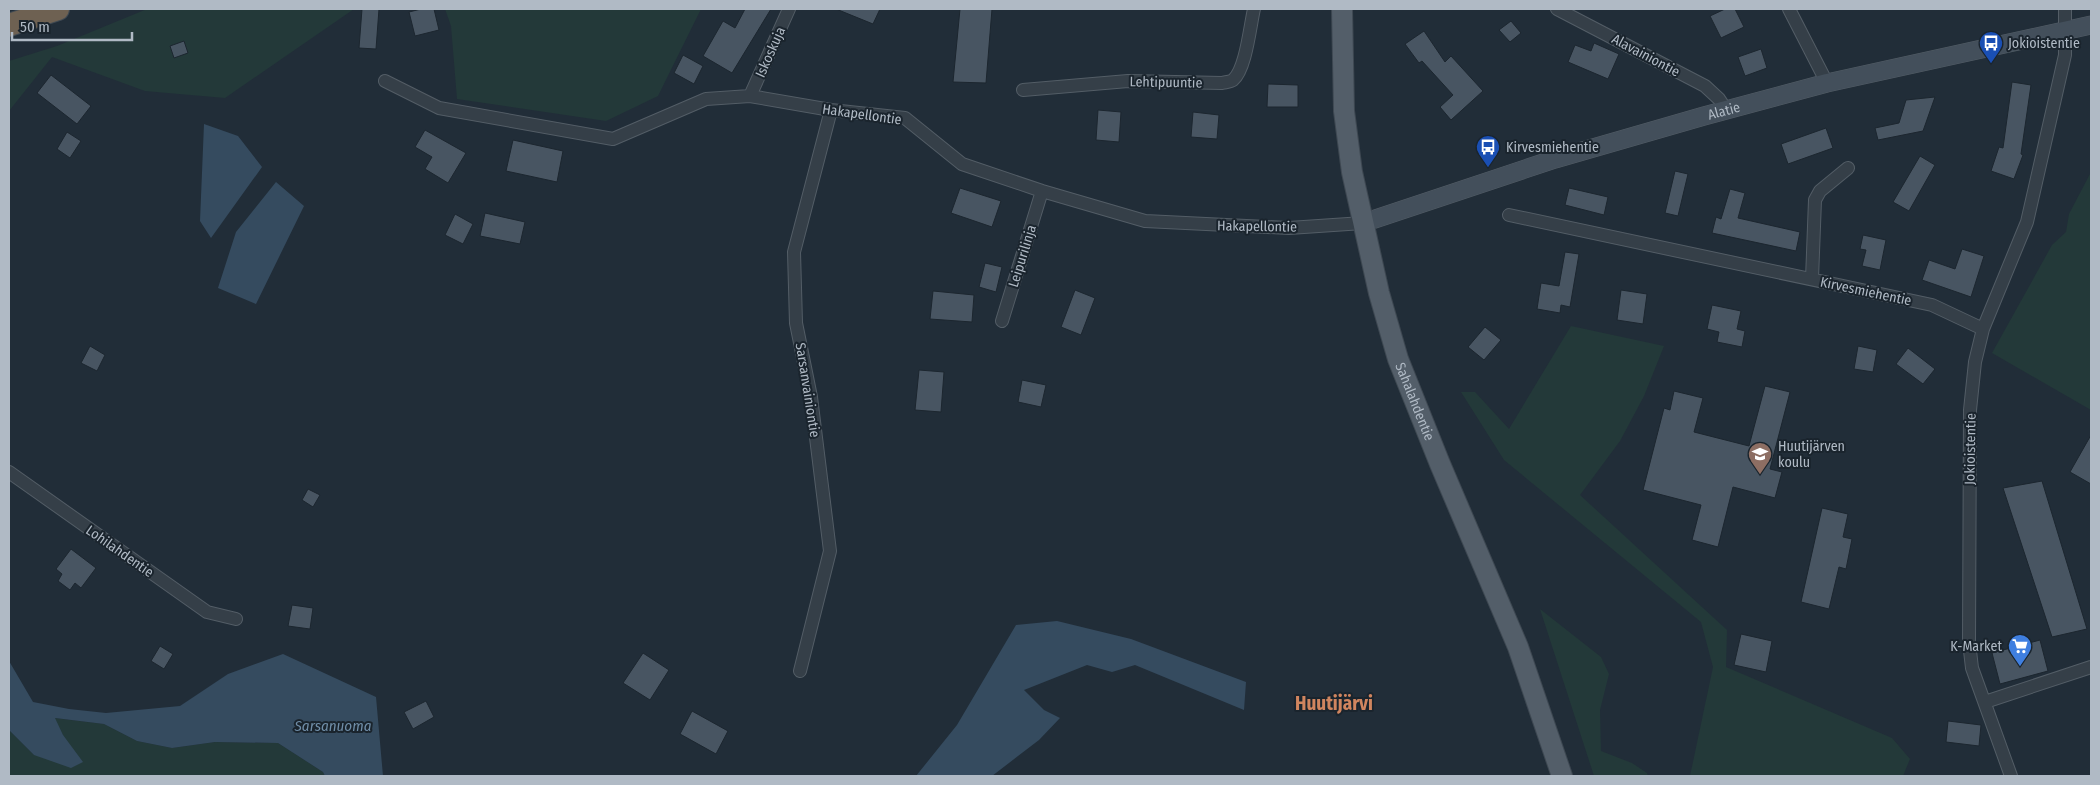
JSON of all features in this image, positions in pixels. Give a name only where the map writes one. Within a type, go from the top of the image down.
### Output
[{"type":"highway","points":[[9,25],[58,9]]},
{"type":"main road","name":"Sahalahdentie","points":[[1342,9],[1344,111],[1352,172],[1379,293],[1398,359],[1440,464],[1518,647],[1562,776]]},
{"type":"street","name":"Iskoskuja","points":[[750,96],[789,9]]},
{"type":"street","name":"Lehtipuuntie","points":[[1023,90],[1128,81],[1231,82],[1237,76],[1243,61],[1254,9]]},
{"type":"street","name":"Alavainiontie","points":[[1557,9],[1705,86],[1719,99],[1727,111]]},
{"type":"street","points":[[1789,9],[1827,83]]},
{"type":"street","name":"Jokioistentie","points":[[2010,776],[1972,668],[1969,642],[1970,410],[1975,362],[1983,329],[2027,222],[2065,55],[2065,9]]},
{"type":"street","name":"Alatie","points":[[1363,223],[1555,159],[1827,83],[2091,24]]},
{"type":"street","name":"Hakapellontie","points":[[386,81],[439,108],[613,139],[706,99],[750,96],[831,110],[905,118],[962,164],[1042,191],[1144,221],[1289,228],[1363,223]]},
{"type":"street","name":"Sarsanvainiontie","points":[[800,671],[830,551],[811,397],[796,323],[794,252],[831,110]]},
{"type":"street","points":[[1812,279],[1815,200],[1820,191],[1848,168]]},
{"type":"street","name":"Leipurilinja","points":[[1002,320],[1042,191]]},
{"type":"street","name":"Kirvesmiehentie","points":[[1509,215],[1932,305],[1983,329]]},
{"type":"street","name":"Lohilahdentie","points":[[9,472],[207,612],[236,619]]},
{"type":"street","points":[[1985,702],[2091,667]]},
{"type":"green space","points":[[147,9],[354,9],[225,98],[145,91],[52,57],[9,111],[9,61],[57,46]]},
{"type":"green space","points":[[445,9],[701,9],[658,96],[606,121],[457,99],[451,26]]},
{"type":"green space","points":[[2091,172],[2091,410],[1992,353],[2052,245],[2066,232],[2069,214]]},
{"type":"green space","points":[[1571,326],[1664,346],[1644,396],[1620,441],[1580,495],[1727,630],[1726,667],[1892,738],[1910,759],[1903,776],[1690,776],[1713,667],[1701,622],[1504,460],[1461,392],[1475,392],[1509,429]]},
{"type":"green space","points":[[1540,609],[1601,657],[1609,674],[1600,710],[1601,751],[1632,763],[1647,773],[1648,776],[1594,776]]},
{"type":"green space","points":[[54,718],[104,724],[137,741],[172,748],[215,742],[278,743],[323,772],[325,776],[9,776],[9,730],[34,755],[63,735]]},
{"type":"water","points":[[204,124],[238,136],[262,167],[211,238],[200,221]]},
{"type":"water","points":[[276,182],[304,206],[256,304],[218,288],[236,232]]},
{"type":"water","points":[[1057,621],[1131,639],[1246,682],[1244,710],[1135,665],[1112,672],[1087,665],[1024,690],[1044,710],[1060,718],[1039,740],[992,776],[916,776],[957,725],[1016,625]]},
{"type":"water","name":"Sarsanuoma","points":[[283,654],[376,697],[383,776],[325,776],[323,772],[278,743],[215,742],[172,748],[137,741],[104,724],[55,718],[63,735],[83,762],[71,768],[34,755],[9,730],[9,661],[33,702],[69,709],[106,713],[180,706],[228,674]]},
{"type":"building","points":[[362,9],[379,9],[376,49],[359,48]]},
{"type":"building","points":[[421,9],[434,9],[439,30],[415,36],[409,12]]},
{"type":"building","points":[[745,9],[771,9],[732,73],[703,56],[723,21],[735,28]]},
{"type":"building","points":[[836,9],[880,9],[873,24]]},
{"type":"building","points":[[960,9],[992,9],[986,83],[953,82]]},
{"type":"building","points":[[1725,9],[1735,9],[1744,27],[1721,38],[1710,16]]},
{"type":"building","points":[[1511,21],[1521,33],[1510,42],[1499,30]]},
{"type":"building","points":[[1424,31],[1445,62],[1451,56],[1483,91],[1451,120],[1440,107],[1453,95],[1422,61],[1419,63],[1405,44]]},
{"type":"building","points":[[184,41],[188,53],[174,58],[170,46]]},
{"type":"building","points":[[1594,43],[1619,54],[1608,79],[1568,62],[1575,45],[1591,51]]},
{"type":"building","points":[[1761,49],[1767,68],[1745,76],[1738,57]]},
{"type":"building","points":[[683,55],[703,66],[694,84],[674,73]]},
{"type":"building","points":[[51,75],[91,106],[77,124],[37,93]]},
{"type":"building","points":[[2012,82],[2031,85],[2021,154],[2023,155],[2014,179],[1991,171],[1999,147],[2003,148]]},
{"type":"building","points":[[1268,84],[1298,85],[1298,107],[1267,107]]},
{"type":"building","points":[[1935,97],[1923,131],[1878,140],[1875,128],[1899,123],[1906,100]]},
{"type":"building","points":[[1098,110],[1121,112],[1119,142],[1096,140]]},
{"type":"building","points":[[1193,112],[1219,115],[1217,139],[1191,137]]},
{"type":"building","points":[[1826,128],[1833,148],[1788,164],[1781,144]]},
{"type":"building","points":[[425,130],[466,153],[448,183],[425,169],[432,157],[415,147]]},
{"type":"building","points":[[67,132],[81,141],[70,158],[57,149]]},
{"type":"building","points":[[513,140],[563,151],[557,182],[506,171]]},
{"type":"building","points":[[1920,156],[1935,165],[1909,211],[1893,202]]},
{"type":"building","points":[[1675,171],[1688,174],[1678,216],[1665,213]]},
{"type":"building","points":[[960,188],[1001,201],[992,227],[951,213]]},
{"type":"building","points":[[1569,188],[1608,197],[1604,215],[1565,205]]},
{"type":"building","points":[[1730,189],[1745,193],[1738,218],[1800,232],[1796,251],[1712,233],[1716,217],[1721,219]]},
{"type":"building","points":[[485,213],[525,222],[520,244],[480,236]]},
{"type":"building","points":[[455,214],[473,224],[463,244],[445,235]]},
{"type":"building","points":[[1863,235],[1886,240],[1880,270],[1862,266],[1866,250],[1860,249]]},
{"type":"building","points":[[1962,249],[1984,256],[1971,297],[1922,280],[1929,260],[1955,269]]},
{"type":"building","points":[[1565,252],[1579,254],[1570,307],[1561,305],[1560,313],[1537,309],[1541,283],[1559,286]]},
{"type":"building","points":[[985,263],[1002,267],[996,292],[979,287]]},
{"type":"building","points":[[1075,290],[1095,298],[1081,335],[1061,327]]},
{"type":"building","points":[[1621,290],[1647,294],[1643,324],[1617,320]]},
{"type":"building","points":[[933,291],[974,295],[972,322],[930,319]]},
{"type":"building","points":[[1712,305],[1741,311],[1737,329],[1745,331],[1742,347],[1717,342],[1719,332],[1707,329]]},
{"type":"building","points":[[1485,327],[1501,340],[1484,360],[1468,347]]},
{"type":"building","points":[[90,346],[105,355],[97,371],[81,363]]},
{"type":"building","points":[[1858,346],[1877,350],[1873,372],[1854,369]]},
{"type":"building","points":[[1908,348],[1935,369],[1923,384],[1896,364]]},
{"type":"building","points":[[919,370],[944,372],[941,412],[915,410]]},
{"type":"building","points":[[1022,380],[1046,385],[1041,407],[1018,402]]},
{"type":"building","points":[[1765,386],[1790,392],[1770,469],[1782,472],[1775,498],[1733,487],[1718,547],[1692,540],[1701,505],[1643,490],[1664,408],[1670,410],[1674,391],[1703,398],[1694,432],[1749,446]]},
{"type":"building","points":[[2091,435],[2091,484],[2070,472]]},
{"type":"building","points":[[2042,481],[2087,629],[2052,637],[2003,488]]},
{"type":"building","points":[[308,489],[320,495],[313,507],[302,500]]},
{"type":"building","points":[[1822,508],[1848,514],[1843,537],[1852,539],[1846,569],[1839,567],[1829,609],[1801,602]]},
{"type":"building","points":[[71,549],[96,568],[81,588],[75,583],[70,590],[58,581],[62,574],[56,569]]},
{"type":"building","points":[[292,605],[313,608],[310,629],[288,626]]},
{"type":"building","points":[[1741,634],[1772,641],[1766,672],[1734,665]]},
{"type":"building","points":[[2040,640],[2048,671],[2000,684],[1992,653]]},
{"type":"building","points":[[160,646],[173,654],[164,669],[151,661]]},
{"type":"building","points":[[643,653],[669,670],[650,700],[623,683]]},
{"type":"building","points":[[426,701],[434,717],[413,729],[404,712]]},
{"type":"building","points":[[692,711],[728,731],[716,754],[680,734]]},
{"type":"building","points":[[1948,721],[1981,725],[1979,746],[1946,742]]},
{"type":"place","name":"Jokioistentie","points":[[1991,64]]},
{"type":"place","name":"Kirvesmiehentie","points":[[1488,168]]},
{"type":"place","name":"Huutijärven koulu","points":[[1760,475]]},
{"type":"place","name":"K-Market","points":[[2020,667]]},
{"type":"district","name":"Huutijärvi","points":[[1334,703]]}]
